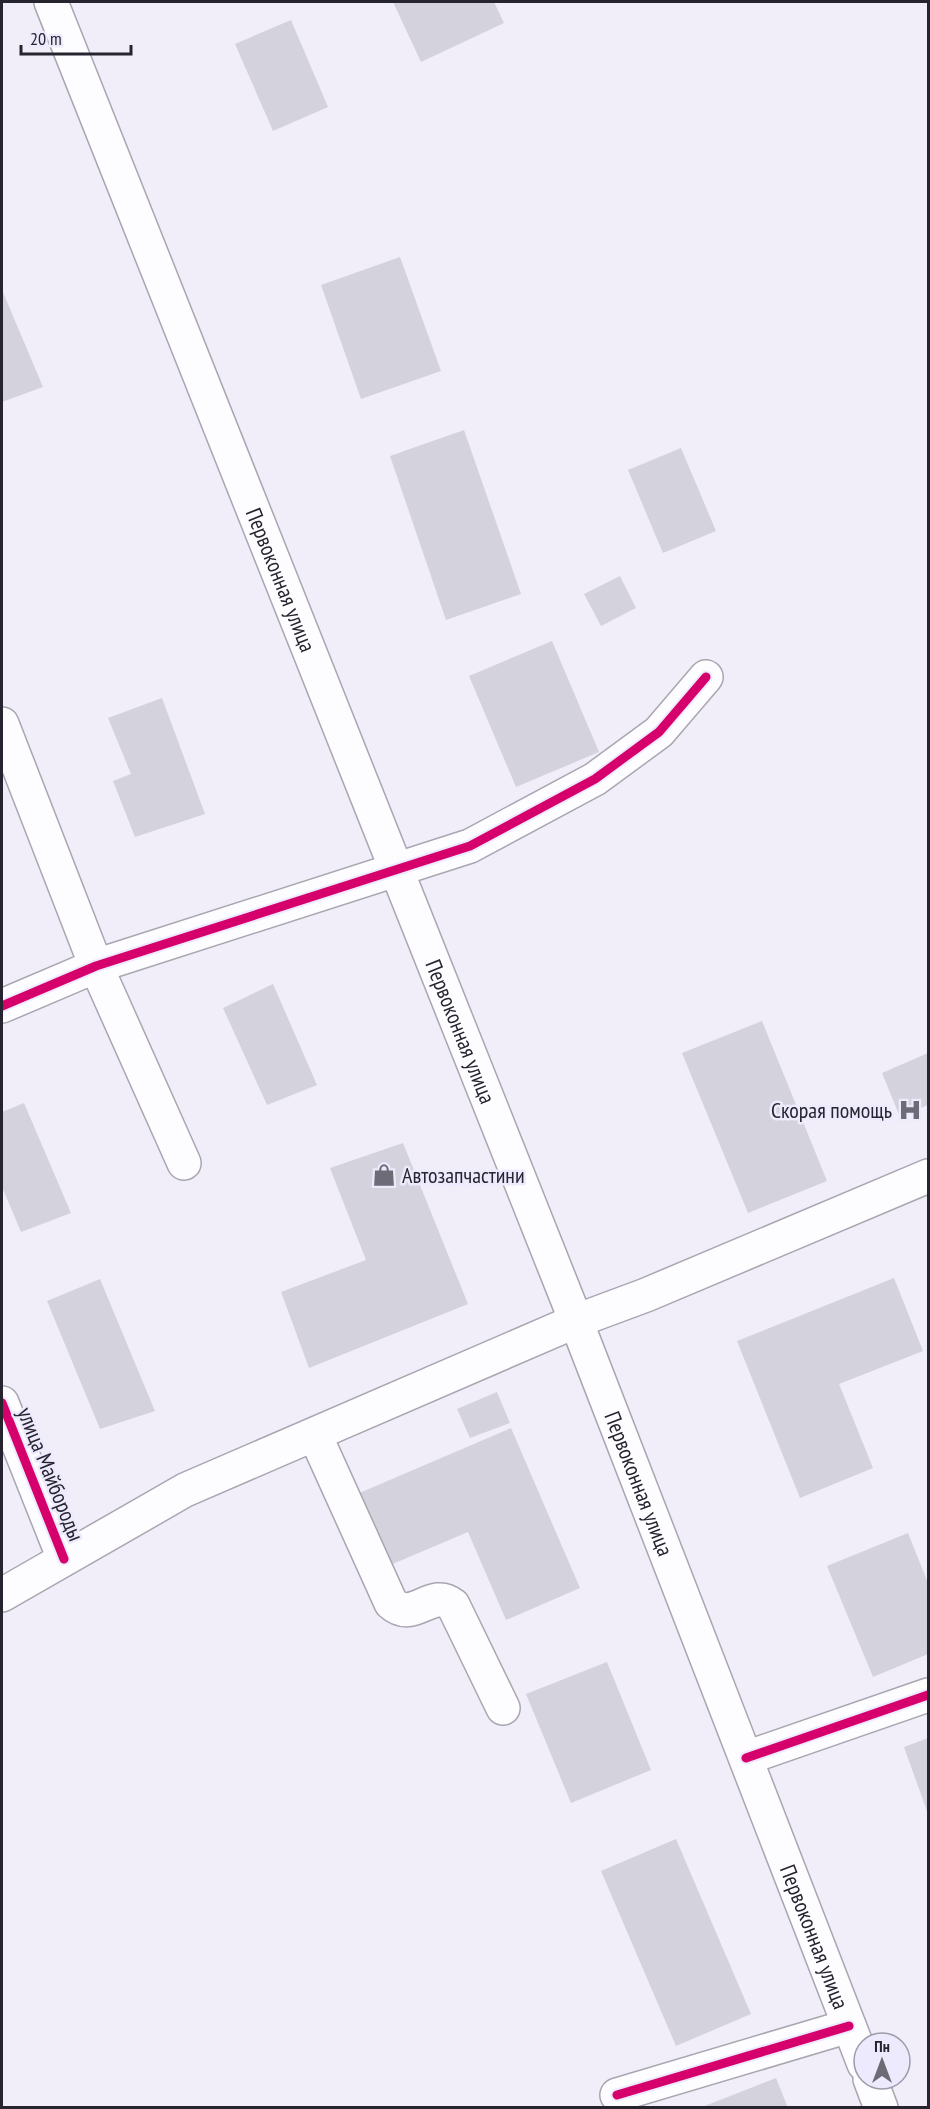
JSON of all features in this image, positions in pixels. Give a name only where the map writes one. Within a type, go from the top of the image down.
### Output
[{"type":"main road","name":"Первоконная улица","points":[[51,2],[576,1321],[852,2034]]},
{"type":"main road","points":[[2,1006],[96,966],[470,846],[595,779],[659,732],[706,677]]},
{"type":"main road","points":[[2,724],[96,966],[184,1163]]},
{"type":"main road","points":[[2,1595],[185,1490],[315,1436],[576,1321],[657,1290],[928,1176]]},
{"type":"main road","name":"улица Майбороды","points":[[2,1403],[64,1559]]},
{"type":"main road","points":[[315,1436],[391,1603],[398,1609],[407,1611],[439,1599],[447,1600],[453,1605],[503,1708]]},
{"type":"main road","points":[[746,1758],[928,1695]]},
{"type":"main road","points":[[617,2095],[849,2026]]},
{"type":"main road","points":[[875,2091],[881,2108]]},
{"type":"building","points":[[393,2],[494,2],[504,23],[421,62]]},
{"type":"building","points":[[291,20],[328,107],[273,131],[235,44]]},
{"type":"building","points":[[400,257],[441,371],[361,399],[321,285]]},
{"type":"building","points":[[2,290],[43,387],[2,402]]},
{"type":"building","points":[[464,430],[521,594],[446,620],[390,456]]},
{"type":"building","points":[[681,448],[716,531],[663,553],[628,470]]},
{"type":"building","points":[[620,576],[636,608],[601,626],[584,594]]},
{"type":"building","points":[[552,641],[599,752],[516,787],[469,676]]},
{"type":"building","points":[[162,698],[205,814],[135,837],[113,781],[131,774],[108,718]]},
{"type":"building","points":[[273,984],[317,1085],[267,1105],[223,1008]]},
{"type":"building","points":[[762,1021],[827,1181],[748,1213],[682,1053]]},
{"type":"building","points":[[928,1053],[928,1105],[900,1117],[882,1073]]},
{"type":"building","points":[[24,1103],[71,1213],[21,1232],[2,1187],[2,1112]]},
{"type":"building","points":[[403,1143],[468,1304],[309,1368],[281,1292],[366,1260],[330,1168]]},
{"type":"building","points":[[894,1278],[923,1351],[839,1384],[873,1468],[800,1498],[737,1341]]},
{"type":"building","points":[[100,1279],[155,1411],[100,1429],[47,1301]]},
{"type":"building","points":[[497,1392],[510,1423],[470,1438],[457,1409]]},
{"type":"building","points":[[511,1428],[580,1588],[506,1620],[468,1532],[388,1566],[357,1494]]},
{"type":"building","points":[[908,1533],[928,1583],[928,1654],[873,1677],[827,1566]]},
{"type":"building","points":[[607,1662],[651,1770],[571,1803],[526,1694]]},
{"type":"building","points":[[928,1738],[928,1814],[904,1747]]},
{"type":"building","points":[[676,1839],[751,2014],[676,2046],[601,1871]]},
{"type":"building","points":[[776,2078],[788,2108],[702,2108],[702,2107]]},
{"type":"cycle path","points":[[2,1006],[96,966],[470,846],[595,779],[659,732],[706,677]]},
{"type":"cycle path","points":[[2,1403],[64,1559]]},
{"type":"cycle path","points":[[746,1758],[928,1695]]},
{"type":"cycle path","points":[[617,2095],[849,2026]]},
{"type":"place","name":"Скорая помощь","points":[[910,1110]]},
{"type":"place","name":"Автозапчастини","points":[[384,1175]]}]
